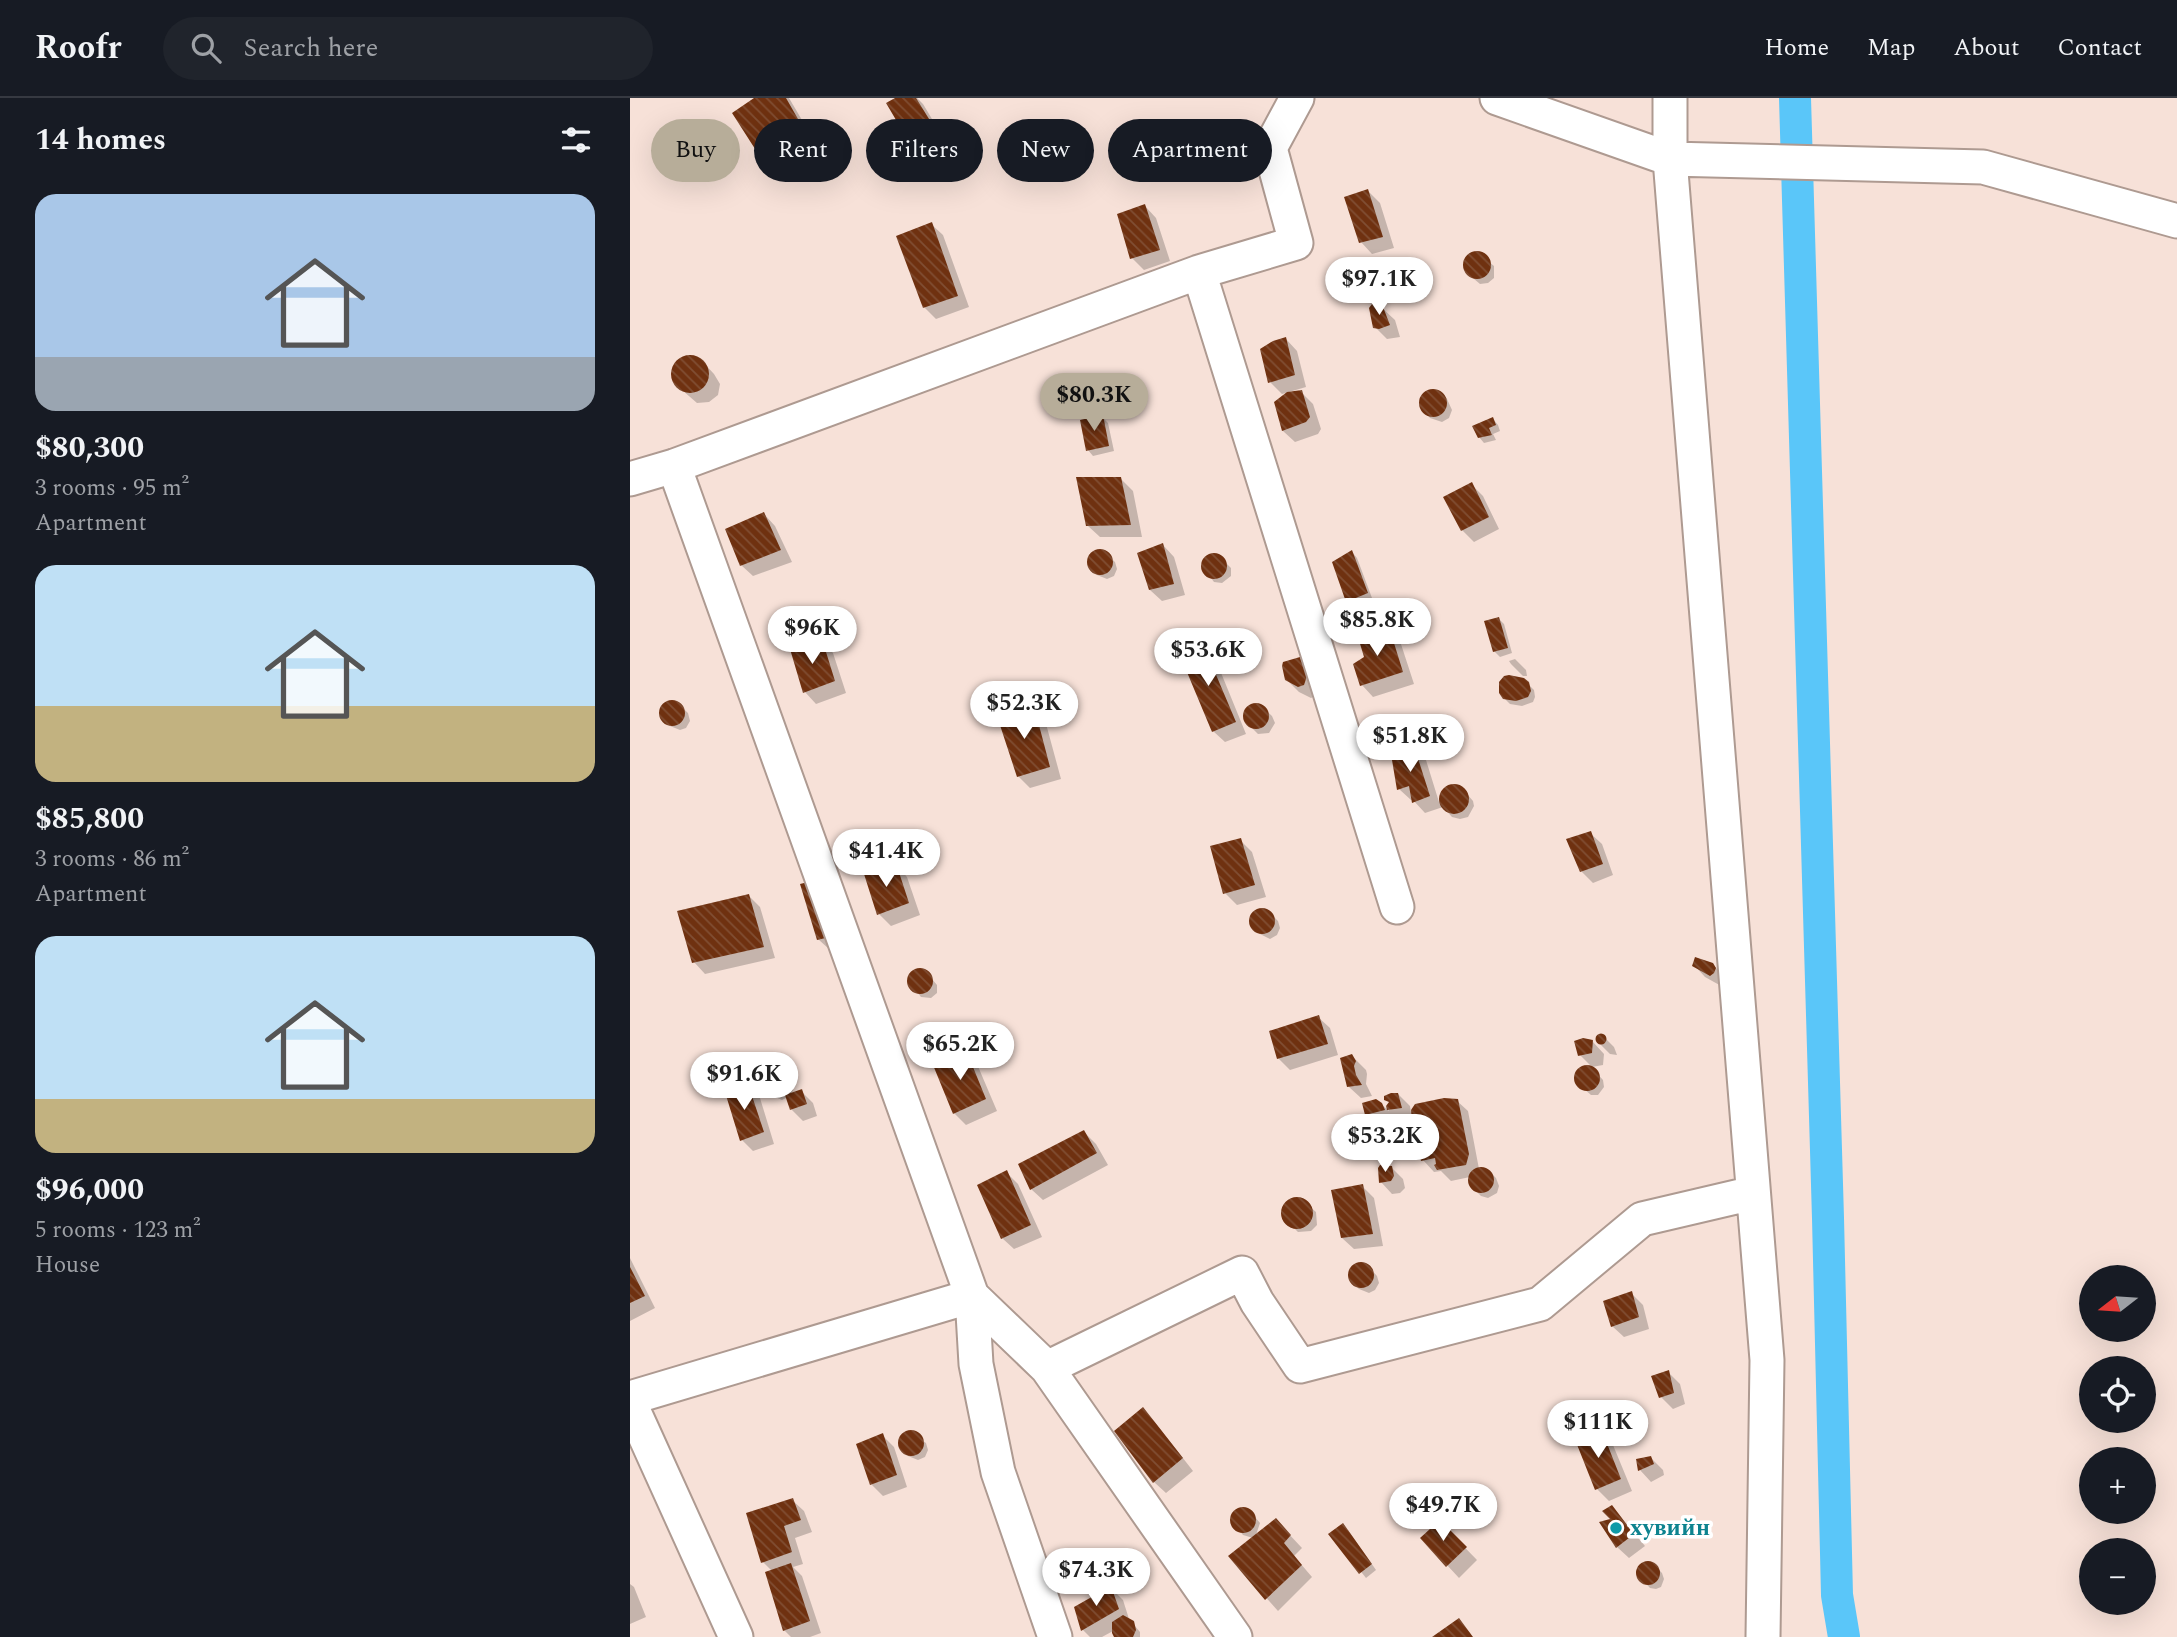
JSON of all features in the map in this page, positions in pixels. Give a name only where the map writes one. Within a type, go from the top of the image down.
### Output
[{"type":"street","points":[[630,479],[674,466],[1199,272],[1296,243],[1270,148],[1297,98]]},
{"type":"street","points":[[1497,98],[1670,159],[1983,167],[2177,221]]},
{"type":"street","points":[[1670,98],[1670,159],[1767,1360],[1763,1637]]},
{"type":"street","points":[[1199,272],[1397,907]]},
{"type":"street","points":[[674,466],[972,1296],[976,1363],[998,1472],[1055,1637]]},
{"type":"street","points":[[1047,1368],[1241,1272],[1257,1302],[1300,1366],[1541,1304],[1643,1219],[1753,1193]]},
{"type":"street","points":[[972,1296],[1047,1368],[1235,1637]]},
{"type":"street","points":[[630,1398],[972,1296]]},
{"type":"street","points":[[630,1403],[736,1637]]},
{"type":"building","points":[[754,98],[786,98],[798,119],[754,119],[754,147],[740,125],[740,119],[736,119],[732,113]]},
{"type":"building","points":[[895,98],[916,98],[929,119],[895,119],[886,103]]},
{"type":"building","points":[[1368,189],[1383,237],[1359,243],[1344,197]]},
{"type":"building","points":[[1145,204],[1160,250],[1130,259],[1117,214]]},
{"type":"building","points":[[932,222],[958,296],[923,308],[896,236]]},
{"type":"building","points":[[1477,251],[1487,255],[1491,265],[1487,275],[1477,279],[1467,275],[1463,265],[1467,255]]},
{"type":"building","points":[[1372,304],[1383,307],[1390,325],[1373,328],[1369,308]]},
{"type":"building","points":[[1286,337],[1295,375],[1268,383],[1260,349]]},
{"type":"building","points":[[690,355],[703,361],[709,374],[703,387],[690,393],[677,387],[671,374],[677,361]]},
{"type":"building","points":[[1433,389],[1443,393],[1447,403],[1443,413],[1433,417],[1423,413],[1419,403],[1423,393]]},
{"type":"building","points":[[1302,390],[1310,417],[1306,422],[1282,431],[1274,402],[1287,392]]},
{"type":"building","points":[[1103,415],[1109,446],[1086,451],[1080,420]]},
{"type":"building","points":[[1493,417],[1496,425],[1489,428],[1492,435],[1478,438],[1472,426]]},
{"type":"building","points":[[1076,477],[1121,477],[1131,525],[1086,526]]},
{"type":"building","points":[[1472,482],[1489,517],[1461,531],[1443,497]]},
{"type":"building","points":[[764,512],[781,550],[740,566],[725,529]]},
{"type":"building","points":[[1163,543],[1174,584],[1149,590],[1137,553]]},
{"type":"building","points":[[1100,549],[1109,553],[1113,562],[1109,571],[1100,575],[1091,571],[1087,562],[1091,553]]},
{"type":"building","points":[[1352,550],[1368,593],[1346,602],[1332,562]]},
{"type":"building","points":[[1214,553],[1223,557],[1227,566],[1223,575],[1214,579],[1205,575],[1201,566],[1205,557]]},
{"type":"building","points":[[1499,617],[1508,648],[1493,652],[1484,621]]},
{"type":"building","points":[[1389,627],[1403,672],[1360,686],[1353,664],[1364,657],[1358,637]]},
{"type":"building","points":[[822,639],[835,681],[803,693],[790,649]]},
{"type":"building","points":[[1203,644],[1236,722],[1212,732],[1179,653]]},
{"type":"building","points":[[1300,657],[1307,676],[1304,685],[1298,687],[1285,680],[1282,666],[1283,662]]},
{"type":"building","points":[[1509,675],[1524,678],[1529,682],[1531,691],[1528,697],[1516,701],[1503,699],[1499,693],[1499,682]]},
{"type":"building","points":[[672,700],[681,704],[685,713],[681,722],[672,726],[663,722],[659,713],[663,704]]},
{"type":"building","points":[[1256,703],[1266,706],[1269,716],[1266,726],[1256,729],[1246,726],[1243,716],[1246,706]]},
{"type":"building","points":[[1034,706],[1050,767],[1017,777],[997,716]]},
{"type":"building","points":[[1414,746],[1430,796],[1412,803],[1409,786],[1397,790],[1391,754]]},
{"type":"building","points":[[1454,784],[1465,788],[1469,799],[1465,810],[1454,814],[1443,810],[1439,799],[1443,788]]},
{"type":"building","points":[[1591,831],[1603,864],[1580,872],[1566,839]]},
{"type":"building","points":[[1241,838],[1255,885],[1223,894],[1210,846]]},
{"type":"building","points":[[896,863],[909,903],[877,915],[864,874]]},
{"type":"building","points":[[816,880],[834,936],[817,940],[800,884]]},
{"type":"building","points":[[749,894],[764,947],[692,963],[677,911]]},
{"type":"building","points":[[1262,908],[1271,912],[1275,921],[1271,930],[1262,934],[1253,930],[1249,921],[1253,912]]},
{"type":"building","points":[[1695,957],[1713,963],[1716,968],[1714,973],[1710,976],[1692,966]]},
{"type":"building","points":[[920,968],[929,972],[933,981],[929,990],[920,994],[911,990],[907,981],[911,972]]},
{"type":"building","points":[[1319,1015],[1328,1044],[1277,1059],[1269,1031]]},
{"type":"building","points":[[1601,1033],[1607,1039],[1601,1045],[1595,1039]]},
{"type":"building","points":[[1583,1038],[1593,1040],[1592,1053],[1578,1056],[1574,1041]]},
{"type":"building","points":[[966,1050],[986,1099],[953,1114],[933,1065]]},
{"type":"building","points":[[1352,1054],[1356,1061],[1356,1075],[1362,1085],[1347,1087],[1340,1058]]},
{"type":"building","points":[[1587,1065],[1596,1069],[1600,1078],[1596,1087],[1587,1091],[1578,1087],[1574,1078],[1578,1069]]},
{"type":"building","points":[[775,1069],[784,1073],[788,1082],[784,1091],[775,1095],[766,1091],[762,1082],[766,1073]]},
{"type":"building","points":[[748,1084],[764,1132],[740,1141],[725,1092]]},
{"type":"building","points":[[802,1089],[807,1104],[790,1110],[785,1095]]},
{"type":"building","points":[[1398,1093],[1402,1108],[1387,1110],[1389,1102],[1384,1100],[1384,1096]]},
{"type":"building","points":[[1444,1098],[1458,1099],[1469,1154],[1466,1165],[1437,1170],[1434,1165],[1435,1158],[1421,1161],[1411,1110],[1415,1104]]},
{"type":"building","points":[[1376,1099],[1382,1103],[1385,1110],[1365,1115],[1362,1103]]},
{"type":"building","points":[[1084,1130],[1097,1153],[1030,1190],[1018,1164]]},
{"type":"building","points":[[1380,1165],[1392,1166],[1394,1176],[1391,1181],[1379,1183]]},
{"type":"building","points":[[1481,1167],[1490,1171],[1494,1180],[1490,1189],[1481,1193],[1472,1189],[1468,1180],[1472,1171]]},
{"type":"building","points":[[1007,1170],[1031,1225],[1001,1239],[977,1185]]},
{"type":"building","points":[[1363,1184],[1373,1234],[1341,1238],[1331,1190]]},
{"type":"building","points":[[1297,1197],[1308,1202],[1313,1213],[1308,1224],[1297,1229],[1286,1224],[1281,1213],[1286,1202]]},
{"type":"building","points":[[1361,1262],[1370,1266],[1374,1275],[1370,1284],[1361,1288],[1352,1284],[1348,1275],[1352,1266]]},
{"type":"building","points":[[630,1267],[645,1296],[630,1303]]},
{"type":"building","points":[[1632,1291],[1639,1317],[1611,1327],[1603,1301]]},
{"type":"building","points":[[1669,1370],[1674,1393],[1659,1398],[1651,1376]]},
{"type":"building","points":[[1143,1407],[1183,1458],[1153,1483],[1114,1431]]},
{"type":"building","points":[[911,1430],[920,1434],[924,1443],[920,1452],[911,1456],[902,1452],[898,1443],[902,1434]]},
{"type":"building","points":[[1602,1431],[1621,1479],[1595,1490],[1576,1442]]},
{"type":"building","points":[[883,1433],[897,1475],[870,1485],[856,1444]]},
{"type":"building","points":[[1651,1456],[1654,1464],[1638,1471],[1636,1459]]},
{"type":"building","points":[[793,1498],[801,1520],[784,1526],[792,1552],[761,1563],[746,1513]]},
{"type":"building","name":"хувийн","points":[[1612,1505],[1634,1534],[1616,1548],[1599,1522],[1610,1519],[1602,1511]]},
{"type":"building","points":[[1243,1507],[1252,1511],[1256,1520],[1252,1529],[1243,1533],[1234,1529],[1230,1520],[1234,1511]]},
{"type":"building","points":[[1276,1518],[1291,1535],[1284,1543],[1302,1565],[1265,1600],[1228,1556]]},
{"type":"building","points":[[1440,1520],[1467,1547],[1446,1567],[1420,1538]]},
{"type":"building","points":[[1343,1523],[1372,1564],[1359,1574],[1328,1534]]},
{"type":"building","points":[[1648,1561],[1656,1565],[1660,1573],[1656,1581],[1648,1585],[1640,1581],[1636,1573],[1640,1565]]},
{"type":"building","points":[[791,1563],[810,1621],[783,1631],[765,1572]]},
{"type":"building","points":[[1111,1586],[1119,1609],[1081,1631],[1074,1607]]},
{"type":"building","points":[[1123,1615],[1134,1621],[1136,1630],[1133,1637],[1114,1637],[1112,1633],[1112,1622]]},
{"type":"building","points":[[1459,1618],[1473,1637],[1432,1637]]},
{"type":"waterway","points":[[1795,98],[1837,1595],[1844,1637]]},
{"type":"place","name":"хувийн","points":[[1616,1528]]}]
